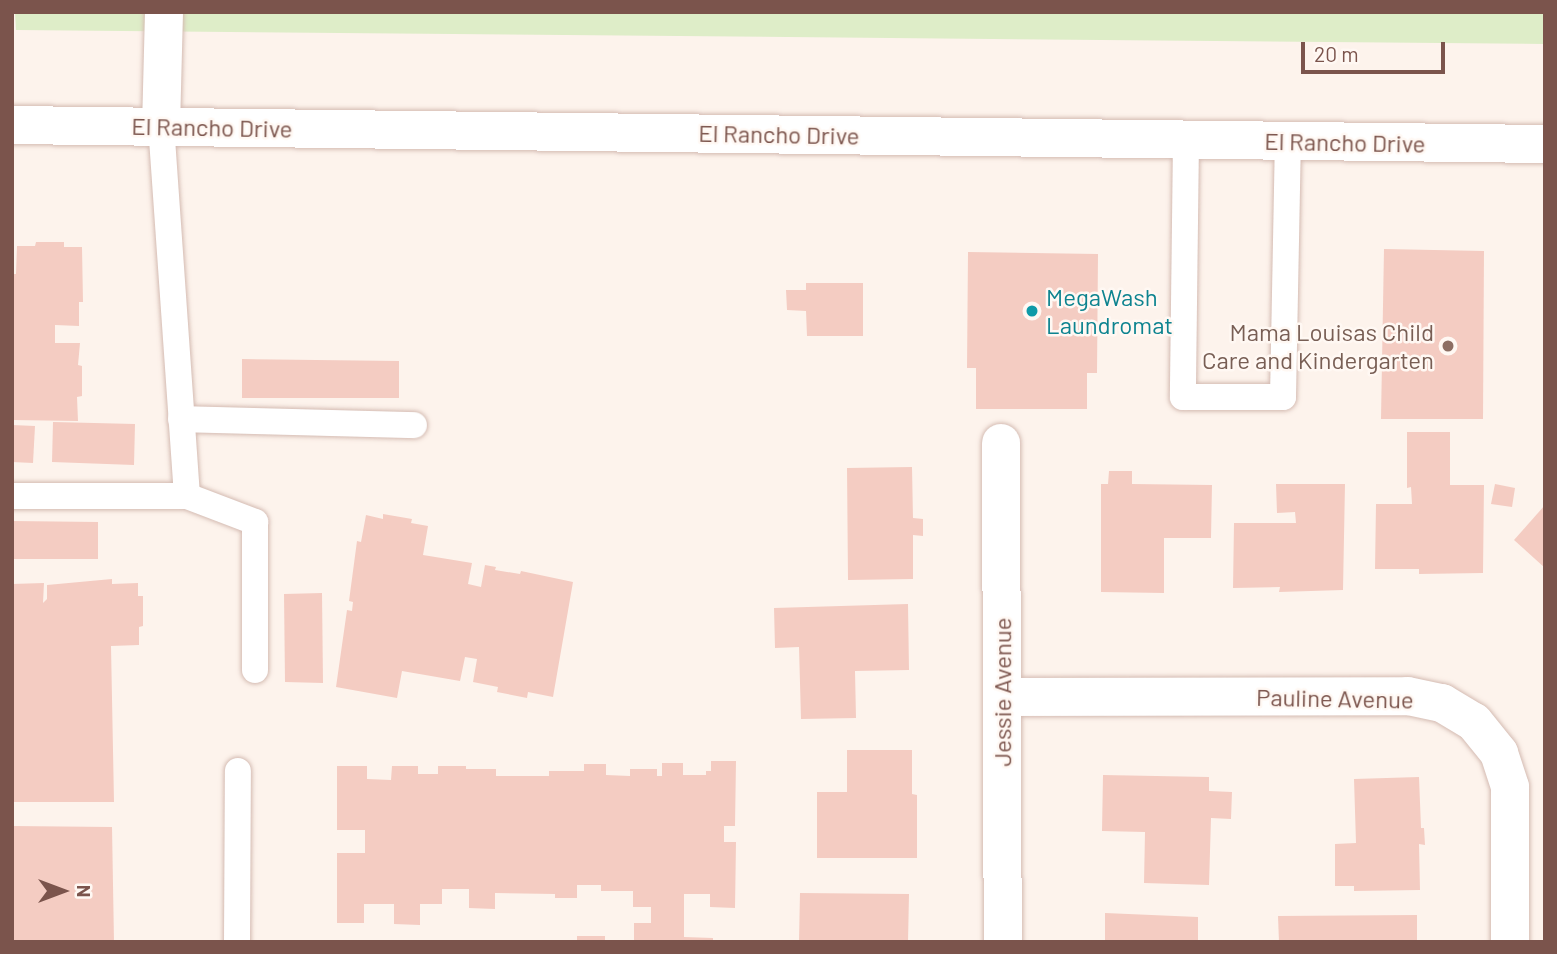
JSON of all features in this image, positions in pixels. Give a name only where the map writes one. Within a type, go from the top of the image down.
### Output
[{"type":"main road","points":[[161,127],[164,12]]},
{"type":"main road","name":"El Rancho Drive","points":[[12,125],[1545,144]]},
{"type":"main road","name":"Jessie Avenue","points":[[1001,443],[1003,942]]},
{"type":"main road","name":"Pauline Avenue","points":[[1002,697],[1408,696],[1441,702],[1474,722],[1499,753],[1510,787],[1510,942]]},
{"type":"lane","points":[[161,127],[187,496]]},
{"type":"lane","points":[[1186,139],[1182,397],[1283,397],[1288,141]]},
{"type":"lane","points":[[181,419],[414,425]]},
{"type":"lane","points":[[12,495],[187,496],[255,522],[255,670]]},
{"type":"lane","points":[[237,942],[238,771]]},
{"type":"green space","points":[[15,12],[1545,12],[1545,44],[16,30]]},
{"type":"building","points":[[36,242],[64,242],[64,247],[82,247],[83,302],[79,302],[79,326],[55,325],[55,343],[80,343],[78,365],[82,366],[82,396],[77,397],[78,421],[13,420],[12,274],[16,274],[17,246],[35,246]]},
{"type":"building","points":[[1384,249],[1484,251],[1483,419],[1381,419]]},
{"type":"building","name":"MegaWash Laundromat","points":[[968,252],[1098,254],[1097,373],[1087,373],[1087,409],[976,409],[976,368],[967,368]]},
{"type":"building","points":[[806,283],[863,283],[863,336],[807,336],[806,311],[787,310],[786,290],[806,290]]},
{"type":"building","points":[[242,359],[399,361],[399,398],[242,398]]},
{"type":"building","points":[[53,422],[135,424],[134,465],[52,462]]},
{"type":"building","points":[[12,425],[35,426],[33,463],[12,462]]},
{"type":"building","points":[[1407,432],[1450,432],[1450,485],[1484,485],[1483,573],[1419,574],[1419,569],[1375,569],[1376,504],[1412,504],[1411,487],[1407,488]]},
{"type":"building","points":[[912,467],[913,518],[923,519],[923,536],[913,535],[913,579],[848,580],[847,468]]},
{"type":"building","points":[[1109,471],[1132,471],[1132,484],[1212,485],[1211,538],[1164,538],[1164,593],[1101,592],[1101,484],[1108,484]]},
{"type":"building","points":[[1276,484],[1345,484],[1343,590],[1279,592],[1280,587],[1233,588],[1234,523],[1296,523],[1295,512],[1277,513]]},
{"type":"building","points":[[1495,484],[1515,488],[1512,507],[1491,504]]},
{"type":"building","points":[[1545,505],[1545,568],[1514,540]]},
{"type":"building","points":[[383,514],[412,519],[411,523],[428,526],[423,555],[472,563],[468,584],[481,587],[485,565],[496,567],[495,570],[520,574],[521,571],[573,582],[553,697],[528,692],[527,698],[497,692],[498,687],[473,682],[477,659],[465,657],[460,681],[402,671],[397,698],[336,687],[347,610],[352,611],[353,602],[349,601],[357,541],[361,542],[366,515],[383,519]]},
{"type":"building","points":[[12,521],[98,522],[98,559],[12,559]]},
{"type":"building","points":[[112,579],[112,584],[138,583],[138,596],[143,596],[143,626],[139,627],[139,645],[111,646],[114,802],[12,802],[12,584],[44,583],[43,603],[47,599],[47,585]]},
{"type":"building","points":[[322,593],[323,683],[285,682],[284,594]]},
{"type":"building","points":[[908,604],[909,670],[855,671],[856,718],[801,719],[799,647],[775,648],[774,608]]},
{"type":"building","points":[[847,750],[912,750],[912,794],[917,795],[917,858],[817,858],[817,792],[847,792]]},
{"type":"building","points":[[711,761],[736,761],[735,826],[724,826],[724,842],[736,842],[735,908],[710,907],[710,894],[684,894],[684,937],[713,938],[713,942],[634,942],[634,923],[651,923],[651,907],[633,907],[633,891],[601,891],[601,885],[577,885],[577,898],[555,898],[555,894],[495,893],[495,909],[469,908],[469,889],[442,889],[442,904],[420,904],[420,925],[394,924],[394,904],[364,904],[364,923],[337,923],[337,853],[365,853],[365,830],[337,830],[337,766],[367,766],[367,779],[391,780],[392,766],[418,766],[418,774],[438,774],[438,766],[466,766],[466,769],[496,769],[496,776],[549,776],[549,771],[584,771],[584,764],[606,764],[606,775],[630,776],[630,769],[657,769],[657,776],[662,776],[662,763],[683,763],[683,775],[706,775],[706,771],[711,771]]},
{"type":"building","points":[[1103,775],[1209,777],[1209,791],[1232,792],[1231,819],[1211,818],[1209,885],[1144,883],[1145,832],[1102,831]]},
{"type":"building","points":[[1419,777],[1421,828],[1424,828],[1425,845],[1419,844],[1420,890],[1354,891],[1354,886],[1335,886],[1335,844],[1356,843],[1354,779]]},
{"type":"building","points":[[12,826],[112,827],[114,942],[12,942]]},
{"type":"building","points":[[800,893],[909,894],[908,942],[799,942]]},
{"type":"building","points":[[1105,913],[1198,917],[1198,942],[1105,942]]},
{"type":"building","points":[[1417,915],[1417,942],[1279,942],[1278,916]]},
{"type":"building","points":[[577,936],[605,936],[605,942],[577,942]]},
{"type":"place","name":"MegaWash Laundromat","points":[[1032,311]]},
{"type":"place","name":"Mama Louisas Child Care and Kindergarten","points":[[1448,346]]}]
